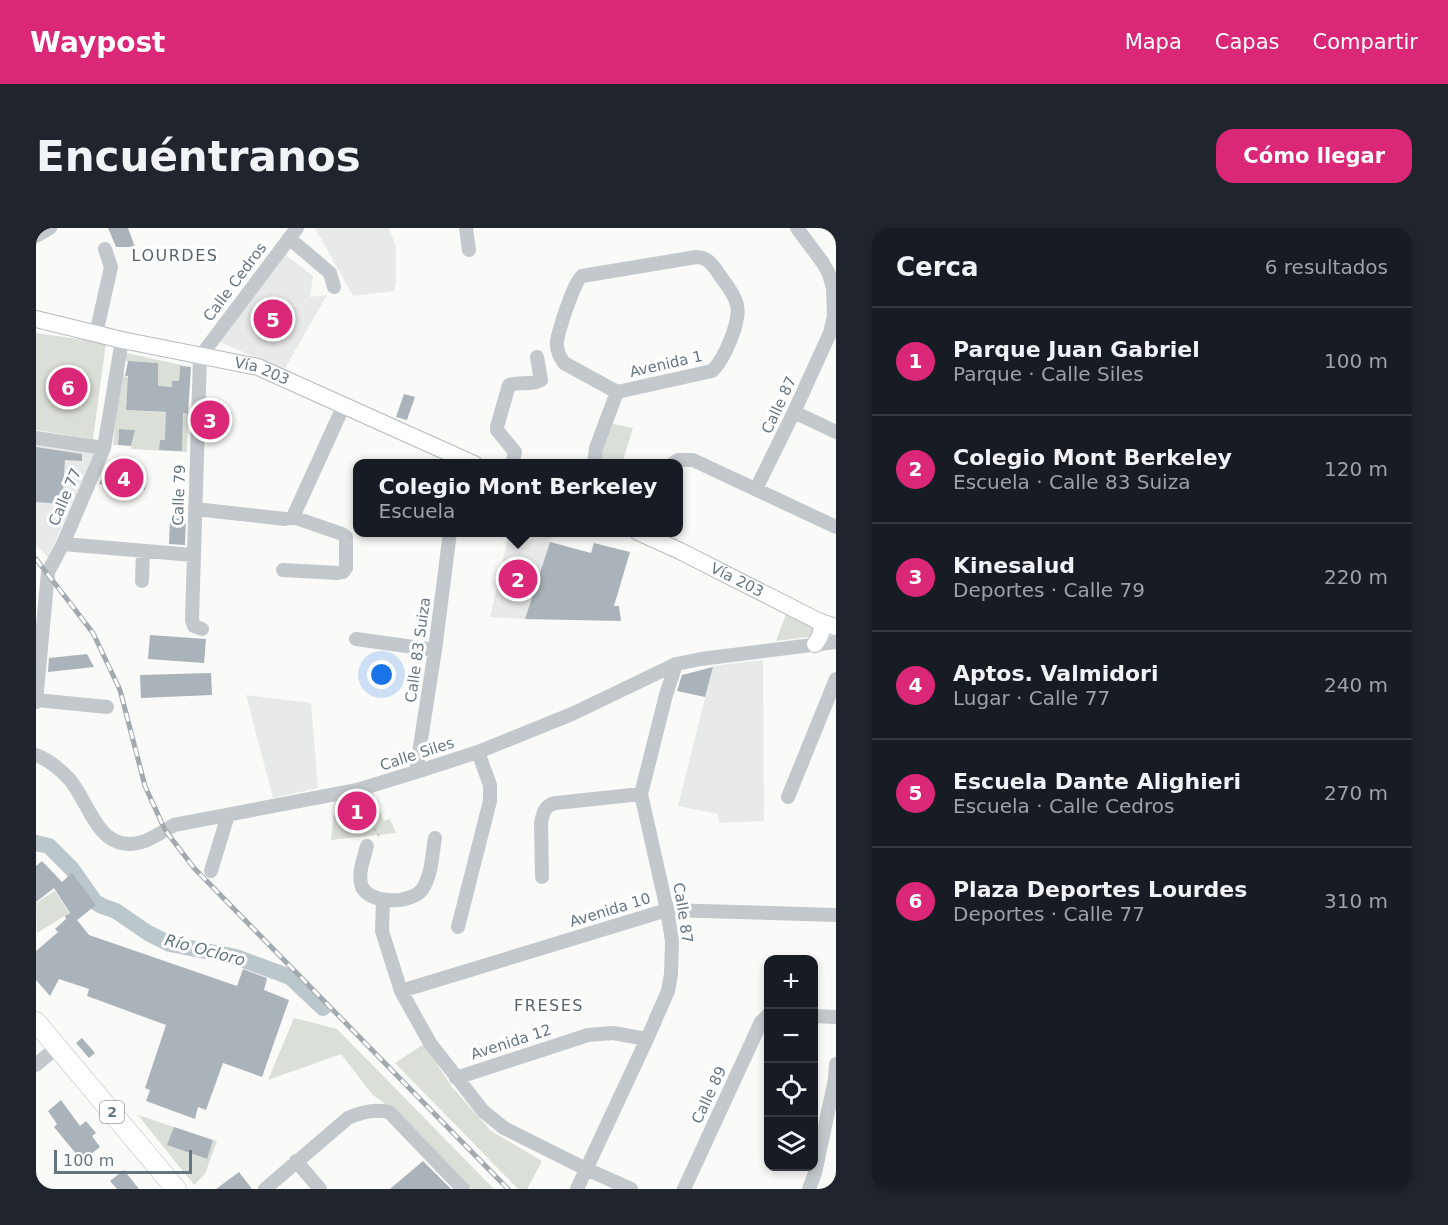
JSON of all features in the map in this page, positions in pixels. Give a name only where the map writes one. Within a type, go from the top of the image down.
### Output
[{"type":"highway","name":"2","points":[[36,1022],[176,1189]]},
{"type":"main road","name":"Vía 203","points":[[36,319],[200,357],[258,367],[460,459]]},
{"type":"main road","name":"Vía 203","points":[[649,537],[828,625]]},
{"type":"main road","points":[[815,644],[822,628],[828,625]]},
{"type":"street","points":[[36,236],[50,228]]},
{"type":"street","points":[[466,228],[469,250]]},
{"type":"street","name":"Calle 87","points":[[756,489],[833,335],[834,303],[829,274],[797,228]]},
{"type":"street","points":[[293,233],[330,273],[334,286]]},
{"type":"street","name":"Calle Cedros","points":[[200,357],[293,233]]},
{"type":"street","points":[[96,334],[111,267],[105,249]]},
{"type":"street","name":"Avenida 1","points":[[696,257],[711,262],[735,298],[738,307],[737,321],[718,366],[706,373],[617,392],[564,363],[559,356],[557,340],[578,279],[582,276],[696,257]]},
{"type":"street","name":"Calle 77","points":[[36,701],[42,572],[63,544],[104,448],[122,340]]},
{"type":"street","name":"Calle 79","points":[[200,357],[192,620],[194,626],[202,629]]},
{"type":"street","points":[[513,459],[515,452],[498,433],[496,427],[509,385],[516,382],[535,383],[541,380],[537,357]]},
{"type":"street","points":[[595,459],[596,448],[617,392]]},
{"type":"street","points":[[195,508],[285,519],[295,514],[345,405]]},
{"type":"street","points":[[794,412],[836,432]]},
{"type":"street","points":[[36,438],[104,448]]},
{"type":"street","points":[[683,461],[693,460],[836,527]]},
{"type":"street","points":[[283,570],[338,573],[343,572],[346,568],[346,537],[295,514]]},
{"type":"street","name":"Calle 83 Suiza","points":[[417,772],[449,537]]},
{"type":"street","points":[[63,544],[193,555]]},
{"type":"street","points":[[142,581],[143,551]]},
{"type":"street","points":[[356,639],[435,650]]},
{"type":"street","name":"Calle Siles","points":[[36,755],[54,764],[70,780],[98,828],[107,836],[120,842],[134,844],[145,841],[174,825],[357,790],[478,752],[572,714],[676,664],[836,642]]},
{"type":"street","name":"Calle 87","points":[[577,1189],[647,1040],[668,991],[672,974],[672,940],[667,910],[641,795],[676,664]]},
{"type":"street","points":[[788,797],[836,679]]},
{"type":"street","points":[[36,701],[107,708]]},
{"type":"street","points":[[459,927],[490,801],[490,785],[478,752]]},
{"type":"street","points":[[542,877],[541,823],[542,814],[547,807],[556,803],[641,795]]},
{"type":"street","points":[[211,871],[228,815]]},
{"type":"street","points":[[367,846],[361,871],[362,885],[367,893],[383,901],[415,896],[422,891],[428,875],[435,838]]},
{"type":"street","points":[[383,901],[382,931],[401,991],[430,1043],[483,1111],[504,1128],[631,1189]]},
{"type":"street","name":"Avenida 10","points":[[401,991],[667,910],[836,915]]},
{"type":"street","points":[[818,1016],[836,1017]]},
{"type":"street","name":"Calle 89","points":[[684,1189],[764,1018]]},
{"type":"street","name":"Avenida 12","points":[[456,1077],[588,1035],[613,1033],[647,1040]]},
{"type":"street","points":[[36,1065],[57,1047]]},
{"type":"street","points":[[809,1189],[815,1173],[835,1079],[836,1064]]},
{"type":"street","points":[[265,1189],[348,1118],[364,1111],[380,1110],[389,1112],[464,1189]]},
{"type":"street","points":[[296,1161],[320,1189]]},
{"type":"path","points":[[365,799],[372,797],[373,827],[379,836],[365,841],[367,846]]},
{"type":"shaded area","points":[[315,228],[389,228],[396,247],[394,291],[353,296]]},
{"type":"shaded area","points":[[282,252],[313,276],[310,297],[327,295],[284,370],[216,340]]},
{"type":"shaded area","points":[[36,333],[106,343],[93,439],[36,430]]},
{"type":"shaded area","points":[[123,354],[191,367],[180,366],[179,381],[172,381],[172,387],[128,385],[126,410],[188,414],[187,452],[131,449],[134,430],[119,429],[118,445],[113,445]],"holes":[[[124,361],[158,363],[157,384],[124,376]]]},
{"type":"shaded area","points":[[609,423],[633,428],[623,459],[600,459]]},
{"type":"shaded area","points":[[36,442],[97,451],[48,557],[36,545]]},
{"type":"shaded area","points":[[508,537],[552,537],[525,619],[490,617]]},
{"type":"shaded area","points":[[788,609],[821,627],[817,636],[776,641]]},
{"type":"shaded area","points":[[763,660],[764,821],[719,823],[718,814],[678,806],[713,666]]},
{"type":"shaded area","points":[[246,695],[311,703],[318,788],[273,798]]},
{"type":"shaded area","points":[[373,793],[384,821],[390,819],[396,833],[331,840],[335,802]]},
{"type":"shaded area","points":[[55,891],[69,913],[37,933],[36,903]]},
{"type":"shaded area","points":[[294,1018],[337,1029],[494,1189],[471,1189],[389,1107],[372,1094],[341,1054],[268,1080]]},
{"type":"shaded area","points":[[424,1044],[452,1087],[491,1131],[542,1161],[527,1189],[518,1189],[395,1063]]},
{"type":"shaded area","points":[[138,1115],[174,1127],[168,1145],[206,1159],[213,1140],[217,1141],[205,1174],[194,1185]]},
{"type":"building","points":[[108,228],[128,228],[135,247],[116,247]]},
{"type":"building","points":[[128,361],[158,363],[158,386],[172,387],[172,381],[179,381],[180,366],[191,367],[188,414],[183,413],[182,451],[159,450],[160,440],[165,440],[166,412],[126,410],[128,376],[125,376]]},
{"type":"building","points":[[404,394],[415,397],[407,420],[396,417]]},
{"type":"building","points":[[119,429],[135,430],[131,446],[118,445]]},
{"type":"building","points":[[36,447],[82,454],[82,461],[65,460],[62,504],[36,502]]},
{"type":"building","points":[[108,466],[146,473],[145,490],[99,484]]},
{"type":"building","points":[[170,518],[186,519],[185,545],[169,544]]},
{"type":"building","points":[[550,542],[591,553],[594,543],[630,552],[614,606],[619,606],[621,621],[525,619]]},
{"type":"building","points":[[150,635],[206,639],[204,663],[148,659]]},
{"type":"building","points":[[87,654],[94,667],[48,672],[49,658]]},
{"type":"building","points":[[713,667],[705,697],[677,691],[682,675]]},
{"type":"building","points":[[211,673],[212,695],[141,698],[140,675]]},
{"type":"building","points":[[42,861],[62,882],[72,873],[96,905],[77,920],[89,935],[237,986],[243,969],[267,978],[264,990],[289,1000],[262,1077],[223,1063],[206,1110],[198,1107],[195,1119],[146,1101],[150,1090],[145,1088],[166,1025],[87,996],[89,989],[59,979],[50,996],[36,980],[36,951],[58,932],[55,929],[70,913],[54,888],[36,902],[36,866]]},
{"type":"building","points":[[82,1038],[95,1053],[89,1058],[76,1043]]},
{"type":"building","points":[[61,1100],[80,1126],[86,1121],[96,1133],[92,1136],[100,1147],[82,1161],[54,1127],[57,1124],[48,1111]]},
{"type":"building","points":[[174,1127],[213,1140],[207,1159],[167,1145]]},
{"type":"building","points":[[423,1161],[451,1189],[390,1189]]},
{"type":"building","points":[[124,1170],[139,1189],[117,1189],[110,1181]]},
{"type":"building","points":[[239,1172],[252,1189],[216,1189]]},
{"type":"waterway","name":"Río Ocloro","points":[[36,843],[49,846],[72,869],[95,902],[116,911],[148,933],[170,944],[236,957],[290,977],[323,1008]]},
{"type":"railway","points":[[36,559],[93,633],[120,690],[145,786],[165,830],[194,868],[508,1189]]},
{"type":"place","name":"Escuela Dante Alighieri","points":[[273,319]]},
{"type":"place","name":"Plaza Deportes Lourdes","points":[[68,387]]},
{"type":"place","name":"Kinesalud","points":[[210,420]]},
{"type":"place","name":"Aptos. Valmidori","points":[[124,478]]},
{"type":"place","name":"Colegio Mont Berkeley","points":[[518,579]]},
{"type":"place","name":"Parque Juan Gabriel","points":[[357,811]]},
{"type":"district","name":"LOURDES","points":[[175,255]]},
{"type":"district","name":"FRESES","points":[[549,1005]]}]
